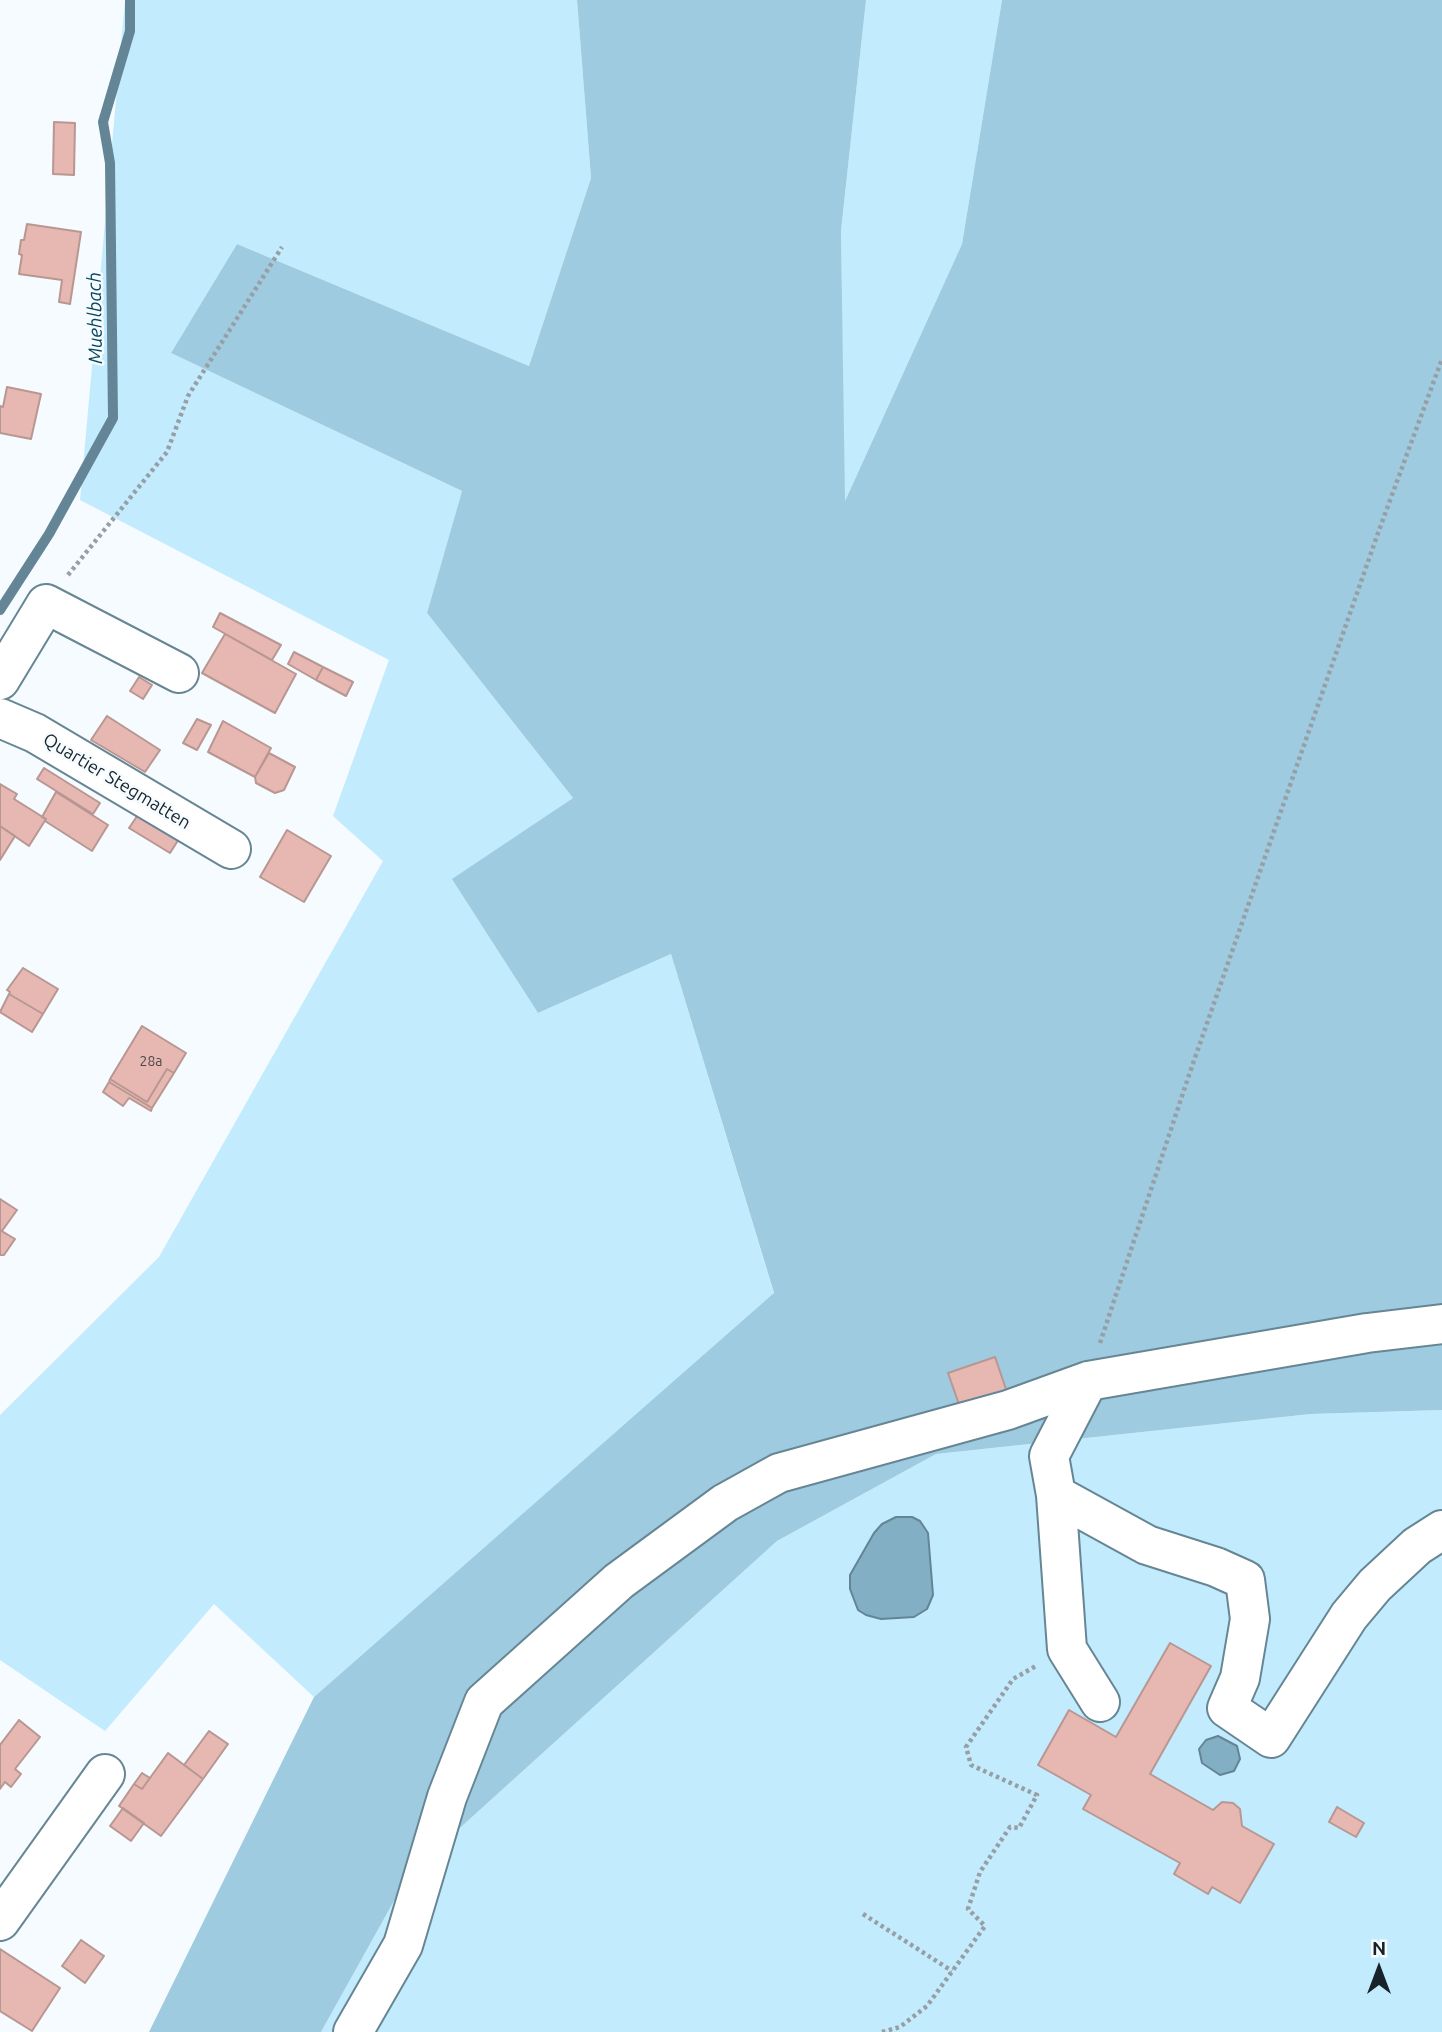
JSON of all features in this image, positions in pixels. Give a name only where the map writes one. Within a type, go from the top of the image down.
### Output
[{"type":"street","points":[[0,680],[46,604],[179,673]]},
{"type":"street","name":"Quartier Stegmatten","points":[[0,718],[35,733],[231,849]]},
{"type":"street","points":[[353,2032],[403,1945],[447,1797],[484,1702],[619,1581],[724,1503],[779,1473],[1008,1410],[1088,1381],[1367,1333],[1442,1324]]},
{"type":"street","points":[[1088,1381],[1049,1456],[1056,1495],[1067,1649],[1100,1702]]},
{"type":"street","points":[[1056,1495],[1147,1545],[1216,1567],[1245,1580],[1250,1619],[1240,1678],[1227,1708],[1271,1738],[1349,1616],[1375,1585],[1417,1546],[1442,1530]]},
{"type":"street","points":[[0,1921],[105,1774]]},
{"type":"path","points":[[46,604],[95,539],[167,452],[188,396],[282,247]]},
{"type":"path","points":[[1088,1381],[1190,1072],[1378,533],[1442,359]]},
{"type":"path","points":[[882,2032],[900,2027],[927,2007],[985,1926],[968,1909],[980,1872],[1010,1827],[1019,1828],[1037,1795],[971,1765],[966,1747],[1013,1679],[1067,1649]]},
{"type":"path","points":[[863,1914],[952,1971]]},
{"type":"shaded area","points":[[125,0],[577,0],[591,178],[529,366],[237,244],[171,353],[462,491],[427,613],[573,798],[453,879],[538,1013],[671,954],[774,1294],[314,1697],[214,1604],[105,1731],[0,1660],[0,1415],[159,1257],[383,861],[333,816],[389,660],[80,500]]},
{"type":"shaded area","points":[[577,0],[866,0],[841,231],[845,501],[962,244],[1002,0],[1442,0],[1442,1410],[1311,1414],[936,1454],[777,1541],[409,1874],[321,2032],[149,2032],[314,1697],[774,1293],[671,954],[538,1013],[452,879],[573,798],[427,613],[462,491],[171,353],[237,244],[529,366],[591,178]]},
{"type":"shaded area","points":[[866,0],[1002,0],[962,244],[844,503],[841,231]]},
{"type":"shaded area","points":[[1442,1410],[1442,2032],[321,2032],[409,1874],[777,1541],[936,1454],[1311,1414]]},
{"type":"shaded area","points":[[896,1517],[912,1517],[920,1521],[928,1533],[933,1595],[927,1609],[914,1617],[881,1619],[858,1610],[850,1589],[850,1575],[874,1533],[882,1524]]},
{"type":"shaded area","points":[[1218,1736],[1237,1746],[1240,1759],[1234,1771],[1220,1775],[1202,1763],[1199,1749],[1206,1740]]},
{"type":"building","points":[[54,122],[75,123],[74,175],[53,174]]},
{"type":"building","points":[[27,224],[81,232],[70,304],[59,302],[62,280],[19,274],[21,240],[24,240]]},
{"type":"building","points":[[7,387],[41,394],[31,439],[0,433],[0,406],[3,407]]},
{"type":"building","points":[[220,613],[281,645],[272,660],[213,627]]},
{"type":"building","points":[[225,634],[296,674],[275,713],[202,673]]},
{"type":"building","points":[[294,652],[323,667],[316,680],[288,664]]},
{"type":"building","points":[[323,667],[353,682],[346,696],[316,680]]},
{"type":"building","points":[[139,677],[152,685],[143,699],[130,691]]},
{"type":"building","points":[[107,716],[160,750],[145,772],[91,740]]},
{"type":"building","points":[[197,719],[211,725],[197,750],[183,743]]},
{"type":"building","points":[[223,721],[271,748],[255,777],[208,752]]},
{"type":"building","points":[[269,753],[295,767],[284,790],[275,793],[256,783],[255,777]]},
{"type":"building","points":[[44,768],[100,803],[93,814],[37,779]]},
{"type":"building","points":[[0,784],[17,794],[14,799],[46,819],[29,846],[0,826]]},
{"type":"building","points":[[56,792],[108,825],[92,851],[42,817]]},
{"type":"building","points":[[144,806],[184,831],[170,853],[129,828]]},
{"type":"building","points":[[0,826],[15,836],[0,860]]},
{"type":"building","points":[[287,830],[331,856],[304,902],[260,877]]},
{"type":"building","points":[[23,968],[58,989],[43,1014],[9,994],[7,990]]},
{"type":"building","points":[[9,994],[43,1014],[32,1032],[0,1012]]},
{"type":"building","points":[[142,1026],[186,1053],[174,1073],[167,1069],[147,1102],[110,1079]]},
{"type":"building","points":[[167,1069],[174,1073],[152,1108],[109,1082],[110,1079],[147,1102]]},
{"type":"building","points":[[109,1082],[152,1108],[151,1111],[129,1098],[123,1106],[103,1092]]},
{"type":"building","points":[[0,1199],[17,1210],[2,1231],[0,1230]]},
{"type":"building","points":[[0,1230],[15,1239],[4,1255],[0,1255]]},
{"type":"building","points":[[995,1357],[1008,1395],[961,1410],[948,1373]]},
{"type":"building","points":[[1170,1643],[1211,1666],[1150,1774],[1213,1810],[1222,1802],[1233,1803],[1240,1809],[1242,1826],[1274,1844],[1240,1903],[1212,1887],[1208,1894],[1174,1874],[1180,1863],[1083,1809],[1091,1795],[1038,1765],[1069,1710],[1116,1737]]},
{"type":"building","points":[[19,1720],[40,1737],[15,1769],[21,1774],[11,1787],[5,1782],[0,1789],[0,1745]]},
{"type":"building","points":[[209,1731],[228,1744],[203,1779],[184,1765]]},
{"type":"building","points":[[168,1753],[203,1779],[161,1836],[119,1806],[134,1784],[142,1789]]},
{"type":"building","points":[[142,1773],[150,1778],[142,1789],[134,1784]]},
{"type":"building","points":[[1337,1807],[1364,1823],[1356,1837],[1329,1822]]},
{"type":"building","points":[[123,1808],[144,1823],[131,1841],[110,1826]]},
{"type":"building","points":[[81,1940],[104,1956],[85,1983],[62,1966]]},
{"type":"building","points":[[0,1949],[60,1988],[32,2031],[0,2011]]},
{"type":"waterway","name":"Muehlbach","points":[[0,610],[49,534],[113,418],[110,163],[103,122],[130,31],[130,0]]}]
